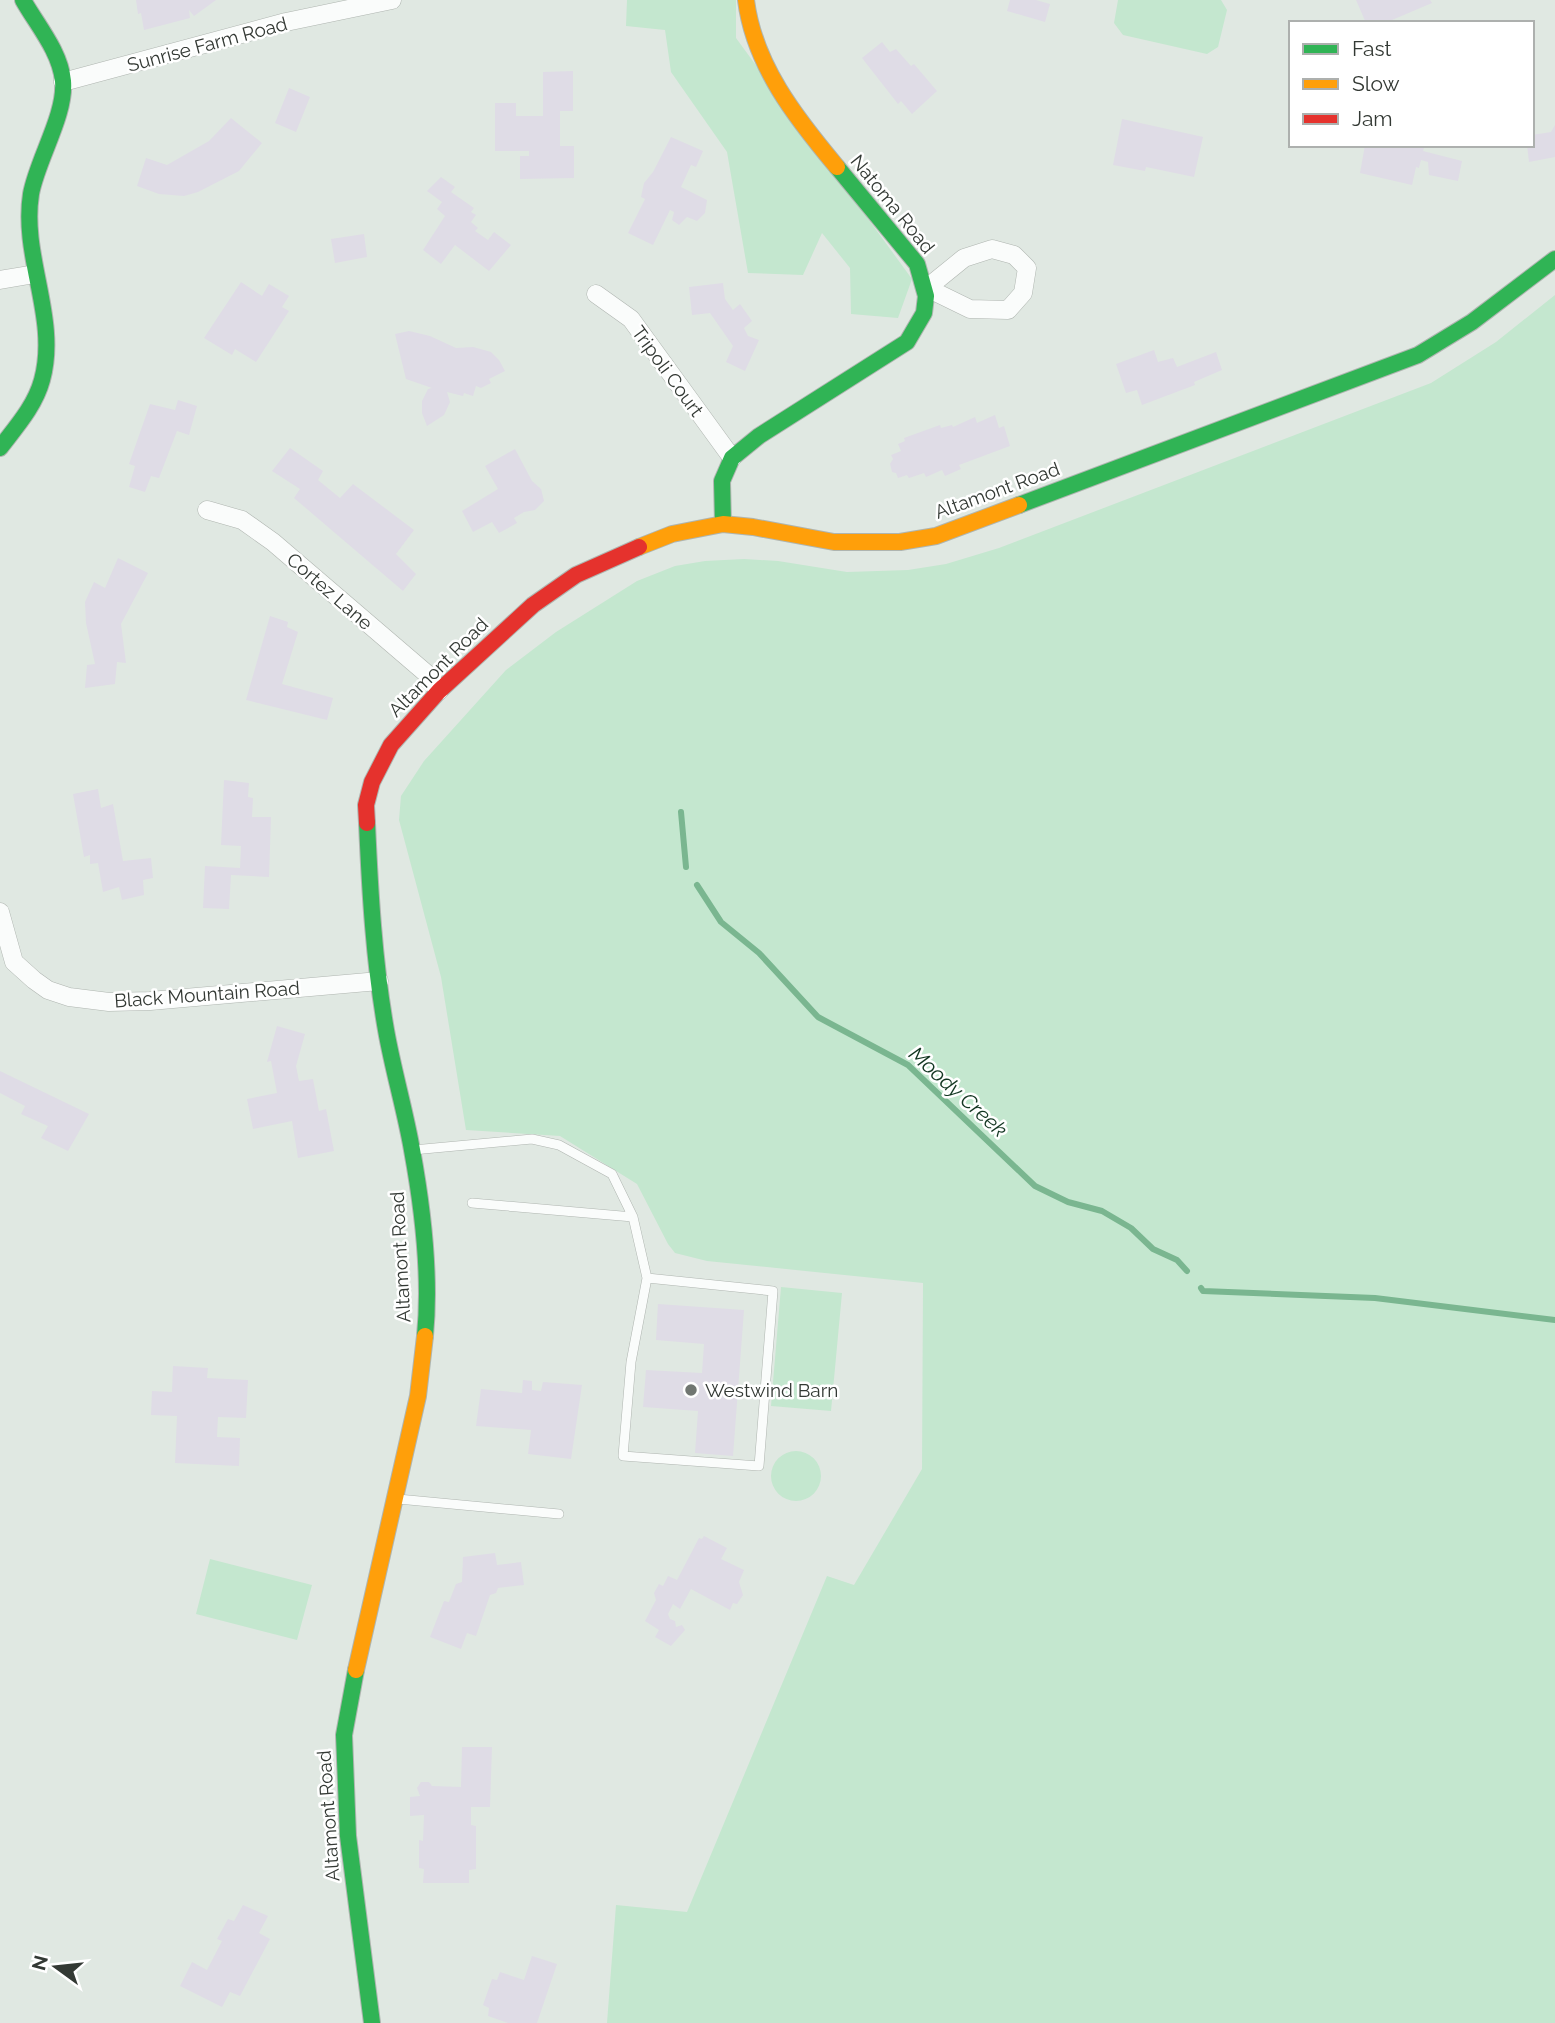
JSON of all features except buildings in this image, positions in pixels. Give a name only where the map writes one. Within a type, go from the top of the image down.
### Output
[{"type":"street","points":[[0,448],[33,403],[42,381],[47,356],[47,334],[29,227],[31,195],[39,164],[55,126],[63,82],[51,48],[23,0]]},
{"type":"street","name":"Sunrise Farm Road","points":[[63,82],[286,22],[392,0]]},
{"type":"street","name":"Natoma Road","points":[[746,0],[749,26],[773,82],[821,147],[918,264],[927,288]]},
{"type":"street","points":[[992,249],[1014,255],[1027,268],[1023,293],[1008,310],[970,309],[927,288],[964,258],[992,249]]},
{"type":"street","name":"Altamont Road","points":[[372,2023],[348,1836],[344,1735],[359,1651],[418,1396],[427,1313],[423,1229],[412,1150],[386,1031],[370,890],[366,805],[372,782],[391,744],[439,691],[533,605],[576,575],[624,552],[672,534],[723,524],[834,542],[900,542],[936,536],[1418,355],[1448,340],[1486,314],[1555,259]]},
{"type":"street","points":[[0,280],[35,274]]},
{"type":"street","points":[[723,524],[722,481],[732,458],[759,436],[907,342],[921,323],[927,306],[927,288]]},
{"type":"street","name":"Tripoli Court","points":[[596,294],[631,318],[732,458]]},
{"type":"street","name":"Cortez Lane","points":[[207,510],[242,520],[273,542],[427,674],[439,691]]},
{"type":"street","name":"Black Mountain Road","points":[[0,912],[7,963],[48,990],[69,997],[109,1002],[379,981]]},
{"type":"lane","points":[[412,1150],[532,1139],[559,1144],[612,1174],[633,1217],[647,1278],[631,1362],[623,1456],[759,1466],[773,1291],[647,1278]]},
{"type":"lane","points":[[472,1203],[633,1217]]},
{"type":"lane","points":[[396,1499],[559,1514]]},
{"type":"green space","points":[[627,0],[736,0],[736,38],[912,279],[898,318],[851,314],[850,268],[822,233],[803,275],[748,273],[727,152],[671,72],[665,30],[626,26]]},
{"type":"green space","points":[[1118,0],[1221,0],[1227,10],[1218,47],[1207,54],[1123,35],[1114,23]]},
{"type":"green space","points":[[1555,295],[1555,2023],[607,2023],[616,1905],[687,1912],[827,1576],[854,1585],[922,1469],[923,1283],[707,1261],[675,1253],[637,1184],[560,1136],[466,1130],[441,977],[399,820],[401,796],[424,761],[506,670],[556,632],[637,581],[675,566],[705,561],[778,561],[847,572],[908,570],[946,564],[999,548],[1431,383],[1496,342]]},
{"type":"green space","points":[[781,1287],[842,1293],[831,1411],[771,1406]]},
{"type":"green space","points":[[796,1451],[814,1458],[821,1476],[814,1494],[796,1501],[778,1494],[771,1476],[778,1458]]},
{"type":"green space","points":[[210,1559],[312,1585],[297,1640],[196,1614]]},
{"type":"waterway","name":"Moody Creek","points":[[681,812],[686,867]]},
{"type":"waterway","name":"Moody Creek","points":[[697,885],[721,922],[759,953],[818,1017],[908,1065],[1035,1186],[1068,1202],[1102,1211],[1131,1228],[1153,1249],[1177,1260],[1187,1271]]},
{"type":"waterway","name":"Moody Creek","points":[[1201,1288],[1203,1291],[1375,1298],[1555,1320]]},
{"type":"traffic: fast","points":[[0,448],[30,407],[42,380],[46,334],[29,218],[34,181],[56,123],[63,94],[63,81],[57,59],[23,0]]},
{"type":"traffic: fast","points":[[723,524],[722,481],[732,458],[759,436],[907,342],[924,313],[926,296],[917,264],[837,167]]},
{"type":"traffic: fast","points":[[1019,505],[1418,355],[1472,322],[1555,259]]},
{"type":"traffic: fast","points":[[367,823],[378,979],[423,1219],[427,1290],[425,1336]]},
{"type":"traffic: fast","points":[[356,1670],[344,1735],[348,1836],[372,2023]]},
{"type":"traffic: slow","points":[[746,0],[758,47],[767,68],[792,110],[837,167]]},
{"type":"traffic: slow","points":[[639,547],[672,534],[723,524],[834,542],[900,542],[936,536],[1019,505]]},
{"type":"traffic: slow","points":[[356,1670],[418,1396],[425,1336]]},
{"type":"traffic: jam","points":[[367,823],[366,805],[372,782],[391,745],[439,691],[533,605],[576,575],[639,547]]},
{"type":"place","name":"Westwind Barn","points":[[691,1390]]}]
